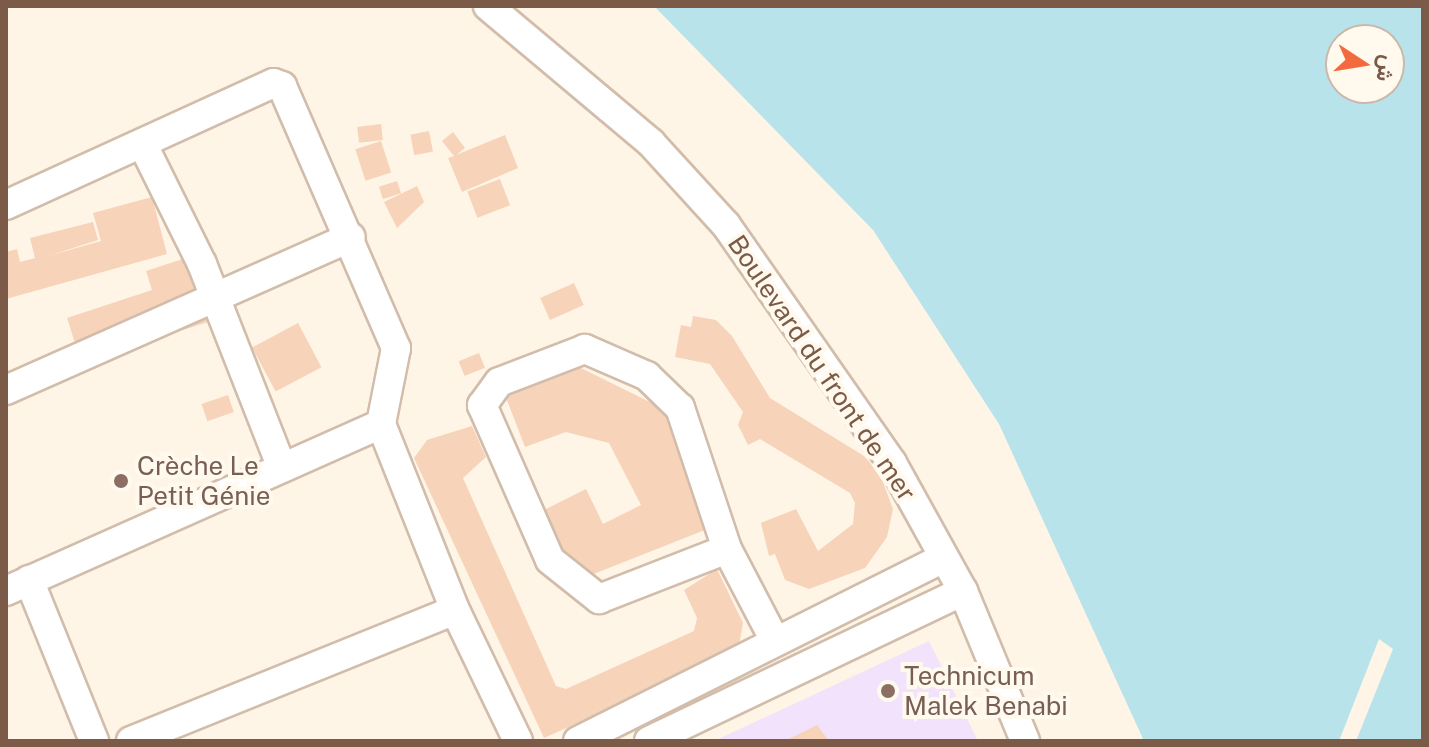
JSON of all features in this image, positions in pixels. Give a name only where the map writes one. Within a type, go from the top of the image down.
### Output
[{"type":"street","name":"Boulevard du front de mer","points":[[488,6],[651,143],[726,225],[892,463],[963,591],[1025,741]]},
{"type":"street","points":[[6,205],[274,83],[282,86],[351,237],[396,348],[381,424],[455,610],[518,741]]},
{"type":"street","points":[[143,145],[214,298],[282,468]]},
{"type":"street","points":[[6,390],[351,237]]},
{"type":"street","points":[[727,549],[599,599],[550,560],[482,405],[499,382],[585,349],[647,376],[680,408],[727,549],[773,637]]},
{"type":"street","points":[[94,741],[18,586],[381,424]]},
{"type":"street","points":[[578,741],[773,637],[944,558]]},
{"type":"street","points":[[649,741],[963,591]]},
{"type":"street","points":[[131,741],[455,610]]},
{"type":"shaded area","name":"Technicum Malek Benabi","points":[[929,641],[978,741],[714,741]]},
{"type":"water","points":[[654,6],[1423,6],[1423,741],[1356,741],[1393,649],[1379,639],[1339,741],[1144,741],[999,424],[873,230]]},
{"type":"building","points":[[381,124],[383,140],[359,143],[357,127]]},
{"type":"building","points":[[429,131],[433,152],[414,155],[410,135]]},
{"type":"building","points":[[453,132],[465,148],[456,155],[505,135],[518,168],[462,192],[448,158],[454,156],[442,141]]},
{"type":"building","points":[[381,141],[391,172],[366,181],[355,149]]},
{"type":"building","points":[[500,179],[510,205],[477,218],[467,192]]},
{"type":"building","points":[[397,181],[401,193],[383,199],[379,187]]},
{"type":"building","points":[[417,186],[424,202],[397,228],[384,202]]},
{"type":"building","points":[[152,197],[167,254],[6,299],[6,252],[17,249],[20,262],[35,258],[30,238],[93,222],[98,240],[48,256],[101,241],[93,213]]},
{"type":"building","points":[[195,255],[208,322],[183,330],[176,309],[159,314],[165,335],[81,362],[67,318],[152,290],[146,271]]},
{"type":"building","points":[[574,283],[584,305],[550,320],[540,298]]},
{"type":"building","points":[[693,316],[716,320],[732,336],[770,398],[864,456],[880,474],[893,509],[887,537],[865,568],[809,589],[785,580],[775,554],[769,556],[761,523],[796,509],[818,551],[853,524],[855,503],[850,493],[760,439],[748,445],[738,425],[743,412],[710,364],[675,357],[681,325],[691,327]]},
{"type":"building","points":[[298,323],[321,367],[276,392],[252,347]]},
{"type":"building","points":[[479,353],[485,368],[465,376],[459,361]]},
{"type":"building","points":[[579,367],[664,409],[710,528],[586,577],[572,569],[542,511],[586,489],[603,524],[641,505],[609,443],[566,432],[525,447],[505,395]]},
{"type":"building","points":[[228,395],[234,412],[207,421],[202,404]]},
{"type":"building","points":[[472,426],[486,457],[463,478],[556,686],[566,689],[694,631],[697,618],[684,590],[717,569],[743,623],[738,651],[544,738],[414,458],[427,440]]},
{"type":"building","points":[[817,725],[829,741],[785,741]]},
{"type":"place","name":"Crèche Le Petit Génie","points":[[121,481]]},
{"type":"place","name":"Technicum Malek Benabi","points":[[888,691]]}]
